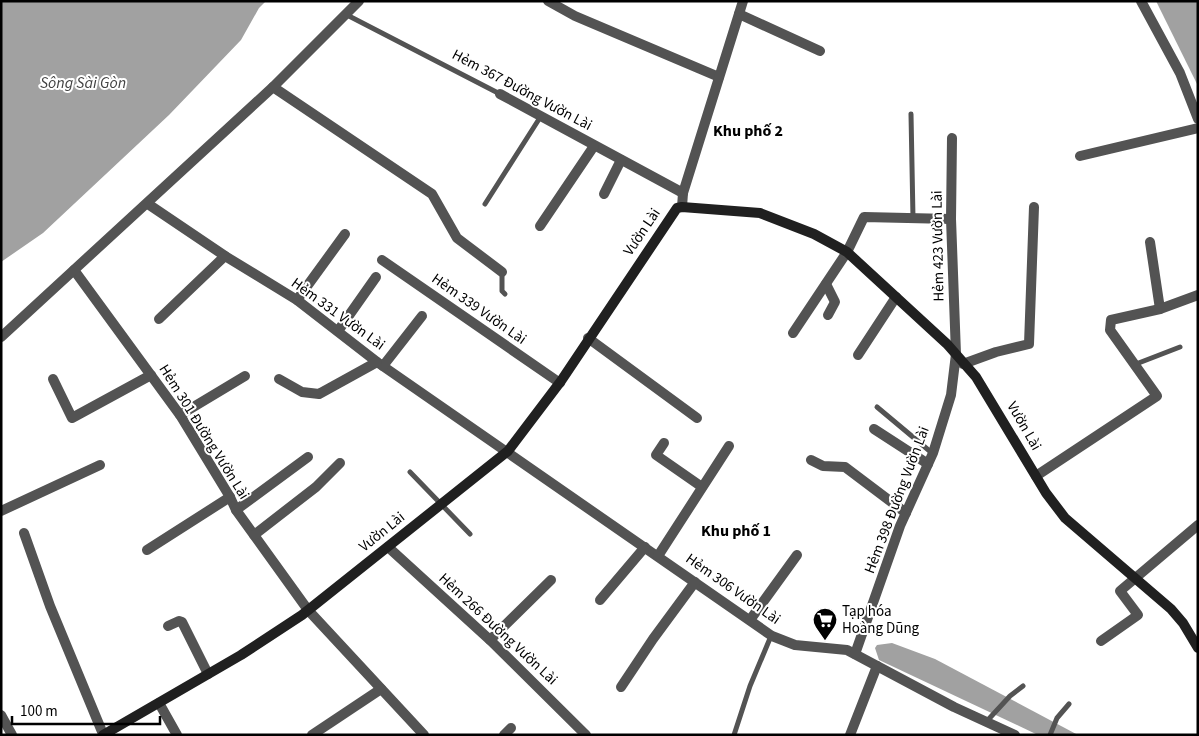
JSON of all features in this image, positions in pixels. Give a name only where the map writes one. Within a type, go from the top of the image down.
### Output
[{"type":"main road","name":"Vườn Lài","points":[[103,735],[208,674],[308,610],[508,451],[560,383],[588,338],[677,208],[682,207],[760,213],[814,234],[847,252],[956,354],[986,392],[1036,476],[1064,518],[1171,609],[1183,623],[1198,648]]},
{"type":"street","points":[[1,337],[148,204],[273,87],[359,1]]},
{"type":"street","points":[[548,1],[574,16],[719,77]]},
{"type":"street","points":[[682,207],[683,193],[719,77],[742,15],[743,1]]},
{"type":"street","points":[[1141,1],[1180,73],[1198,119]]},
{"type":"street","points":[[742,15],[820,52]]},
{"type":"street","points":[[273,87],[432,194],[457,238],[499,267],[502,272]]},
{"type":"street","name":"Hẻm 367 Đường Vườn Lài","points":[[500,94],[542,115],[594,146],[683,193]]},
{"type":"street","points":[[1080,156],[1198,128]]},
{"type":"street","name":"Hẻm 423 Vườn Lài","points":[[952,138],[951,219],[956,354]]},
{"type":"street","points":[[540,226],[594,146]]},
{"type":"street","points":[[604,194],[621,160]]},
{"type":"street","name":"Hẻm 331 Vườn Lài","points":[[148,204],[225,256],[297,300],[380,364],[508,451]]},
{"type":"street","points":[[963,364],[996,352],[1029,344],[1034,207]]},
{"type":"street","points":[[793,333],[847,252],[864,217],[951,219]]},
{"type":"street","points":[[297,300],[344,234]]},
{"type":"street","points":[[1150,242],[1160,309]]},
{"type":"street","points":[[159,319],[225,256]]},
{"type":"street","name":"Hẻm 339 Vườn Lài","points":[[382,260],[560,383]]},
{"type":"street","name":"Hẻm 301 Đường Vườn Lài","points":[[74,270],[180,415],[236,510],[308,610],[424,735]]},
{"type":"street","points":[[338,331],[376,277]]},
{"type":"street","points":[[826,284],[835,302],[828,315]]},
{"type":"street","points":[[1036,476],[1157,396],[1110,330],[1109,323],[1115,318],[1160,309],[1198,295]]},
{"type":"street","points":[[858,355],[896,297]]},
{"type":"street","points":[[279,379],[302,392],[319,394],[380,364],[422,316]]},
{"type":"street","points":[[588,338],[697,418]]},
{"type":"street","name":"Hẻm 398 Đường Vườn Lài","points":[[856,654],[906,513],[933,453],[951,395],[956,354]]},
{"type":"street","points":[[54,379],[72,418],[151,375]]},
{"type":"street","points":[[180,415],[245,376]]},
{"type":"street","points":[[874,429],[928,464]]},
{"type":"street","points":[[664,443],[656,455],[702,488]]},
{"type":"street","points":[[658,556],[729,446]]},
{"type":"street","name":"Hẻm 306 Vườn Lài","points":[[508,451],[772,636],[795,645],[847,650],[989,718],[1015,735]]},
{"type":"street","points":[[236,510],[308,456]]},
{"type":"street","points":[[811,460],[823,466],[845,468],[906,513]]},
{"type":"street","points":[[254,535],[316,487],[340,464]]},
{"type":"street","points":[[1,512],[100,465]]},
{"type":"street","points":[[147,550],[230,497]]},
{"type":"street","points":[[1101,641],[1138,615],[1120,591],[1198,525]]},
{"type":"street","points":[[24,533],[50,606],[103,735]]},
{"type":"street","name":"Hẻm 266 Đường Vườn Lài","points":[[388,546],[490,640],[586,735]]},
{"type":"street","points":[[600,600],[645,546]]},
{"type":"street","points":[[750,620],[797,555]]},
{"type":"street","points":[[490,640],[551,580]]},
{"type":"street","points":[[621,687],[653,638],[695,582]]},
{"type":"street","points":[[168,626],[179,621],[182,622],[208,674]]},
{"type":"street","points":[[850,735],[877,666]]},
{"type":"street","points":[[312,735],[381,689]]},
{"type":"street","points":[[159,703],[177,735]]},
{"type":"street","points":[[1,715],[12,735]]},
{"type":"lane","name":"Hẻm 367 Đường Vườn Lài","points":[[347,15],[500,94]]},
{"type":"lane","points":[[911,114],[913,218]]},
{"type":"lane","points":[[485,204],[542,115]]},
{"type":"lane","points":[[502,272],[502,291],[505,294]]},
{"type":"lane","points":[[1136,364],[1180,347]]},
{"type":"lane","points":[[877,407],[933,453]]},
{"type":"lane","points":[[410,472],[470,534]]},
{"type":"lane","points":[[734,735],[750,686],[772,636]]},
{"type":"lane","points":[[989,718],[1010,696],[1023,686]]},
{"type":"lane","points":[[1050,735],[1057,718],[1069,704]]},
{"type":"water","name":"Sông Sài Gòn","points":[[1,1],[266,1],[259,8],[241,40],[169,115],[43,233],[1,262]]},
{"type":"water","points":[[1156,1],[1198,1],[1198,86]]},
{"type":"water","points":[[892,643],[935,659],[1078,735],[1038,735],[879,660],[875,648],[877,645]]},
{"type":"place","name":"Tạp hóa Hoàng Dũng","points":[[825,641]]},
{"type":"district","name":"Khu phố 2","points":[[748,131]]},
{"type":"district","name":"Khu phố 1","points":[[736,531]]}]
